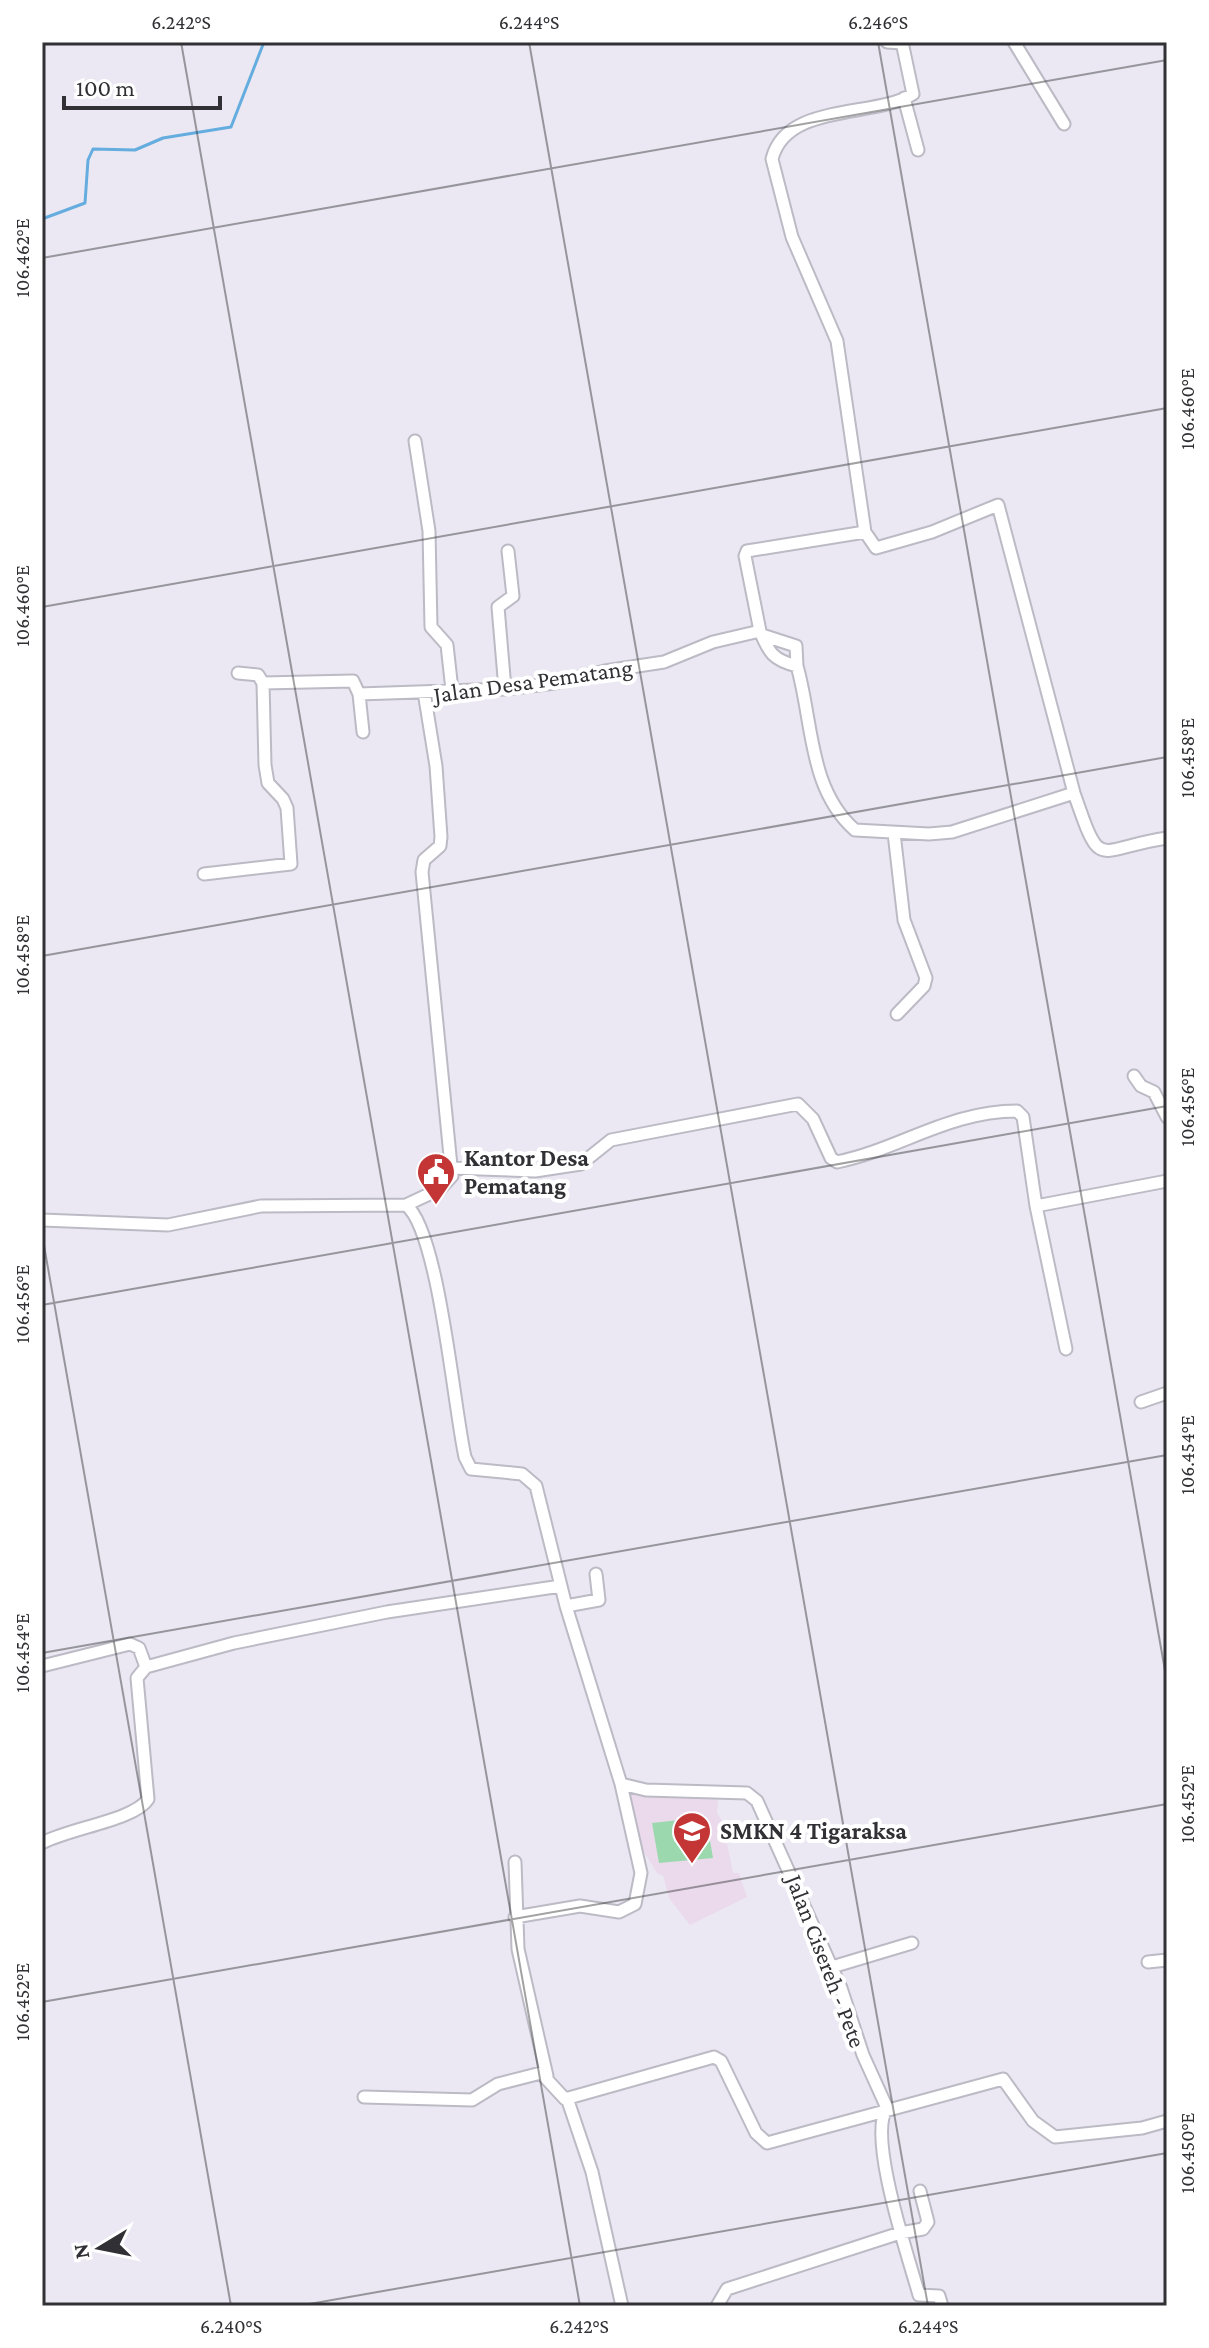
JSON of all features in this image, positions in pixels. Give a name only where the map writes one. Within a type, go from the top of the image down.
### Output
[{"type":"street","points":[[887,42],[902,43],[914,90],[904,98],[807,123],[780,143],[772,159],[792,237],[837,341],[865,532],[876,548],[932,532],[994,503],[998,505],[1074,793],[1090,837],[1100,850],[1108,852],[1167,838]]},
{"type":"street","points":[[1014,42],[1064,124]]},
{"type":"street","points":[[904,98],[918,150]]},
{"type":"street","points":[[415,441],[432,568],[430,622],[447,645],[452,690]]},
{"type":"street","points":[[797,666],[779,662],[769,654],[761,633],[746,552],[865,532]]},
{"type":"street","points":[[505,689],[498,607],[513,596],[508,551]]},
{"type":"street","points":[[761,633],[796,646],[814,751],[827,792],[845,822],[855,830],[952,832],[1074,793]]},
{"type":"street","name":"Jalan Desa Pematang","points":[[450,1168],[422,872],[424,860],[440,846],[441,837],[436,766],[424,692],[505,689],[664,662],[713,642],[761,633]]},
{"type":"street","points":[[204,874],[291,864],[287,808],[268,783],[263,683],[258,675],[238,673]]},
{"type":"street","points":[[263,683],[349,680],[357,684],[363,732]]},
{"type":"street","points":[[359,694],[424,692]]},
{"type":"street","points":[[894,833],[904,920],[926,978],[924,986],[897,1014]]},
{"type":"street","points":[[1134,1076],[1141,1086],[1154,1092],[1167,1117]]},
{"type":"street","points":[[42,1220],[168,1225],[282,1205],[406,1205],[447,1183],[452,1176],[450,1168],[535,1171],[581,1164],[611,1140],[790,1104],[807,1110],[831,1158],[837,1162],[903,1141],[940,1123],[1017,1111],[1023,1117],[1036,1206],[1066,1349]]},
{"type":"street","points":[[1036,1206],[1167,1181]]},
{"type":"street","points":[[406,1205],[423,1230],[468,1464],[481,1472],[522,1474],[536,1486],[566,1606],[621,1784],[641,1873],[635,1904],[619,1912],[580,1906],[515,1917]]},
{"type":"street","points":[[1141,1402],[1167,1393]]},
{"type":"street","points":[[566,1606],[599,1600],[596,1574]]},
{"type":"street","points":[[42,1843],[85,1825],[127,1816],[142,1809],[148,1799],[137,1678],[146,1667],[234,1643],[387,1612],[561,1586]]},
{"type":"street","points":[[42,1666],[130,1644],[139,1648],[146,1667]]},
{"type":"street","name":"Jalan Cisereh - Pete","points":[[621,1784],[635,1789],[747,1793],[754,1797],[779,1843],[887,2108]]},
{"type":"street","points":[[515,1862],[518,1949],[547,2076],[560,2098],[714,2057],[721,2061],[756,2133],[767,2143],[1003,2079],[1033,2121],[1055,2137],[1142,2128],[1167,2121]]},
{"type":"street","points":[[832,1967],[912,1943]]},
{"type":"street","points":[[1148,1962],[1167,1960]]},
{"type":"street","points":[[364,2097],[472,2100],[510,2080],[537,2073],[547,2076]]},
{"type":"street","points":[[567,2098],[592,2172],[622,2306]]},
{"type":"street","points":[[887,2108],[879,2128],[900,2233],[919,2295],[939,2296],[942,2306]]},
{"type":"street","points":[[717,2306],[727,2289],[900,2233],[923,2229],[927,2225],[920,2191]]},
{"type":"shaded area","name":"SMKN 4 Tigaraksa","points":[[647,1791],[707,1796],[718,1801],[717,1813],[723,1823],[733,1873],[739,1873],[747,1897],[690,1925],[669,1898],[663,1875],[658,1874],[645,1854],[633,1821],[628,1794]]},
{"type":"green space","points":[[706,1817],[713,1858],[659,1863],[652,1823]]},
{"type":"waterway","points":[[42,219],[85,203],[88,160],[93,149],[135,150],[163,138],[231,127],[264,42]]},
{"type":"place","name":"Kantor Desa Pematang","points":[[436,1206]]},
{"type":"place","name":"SMKN 4 Tigaraksa","points":[[692,1865]]}]
